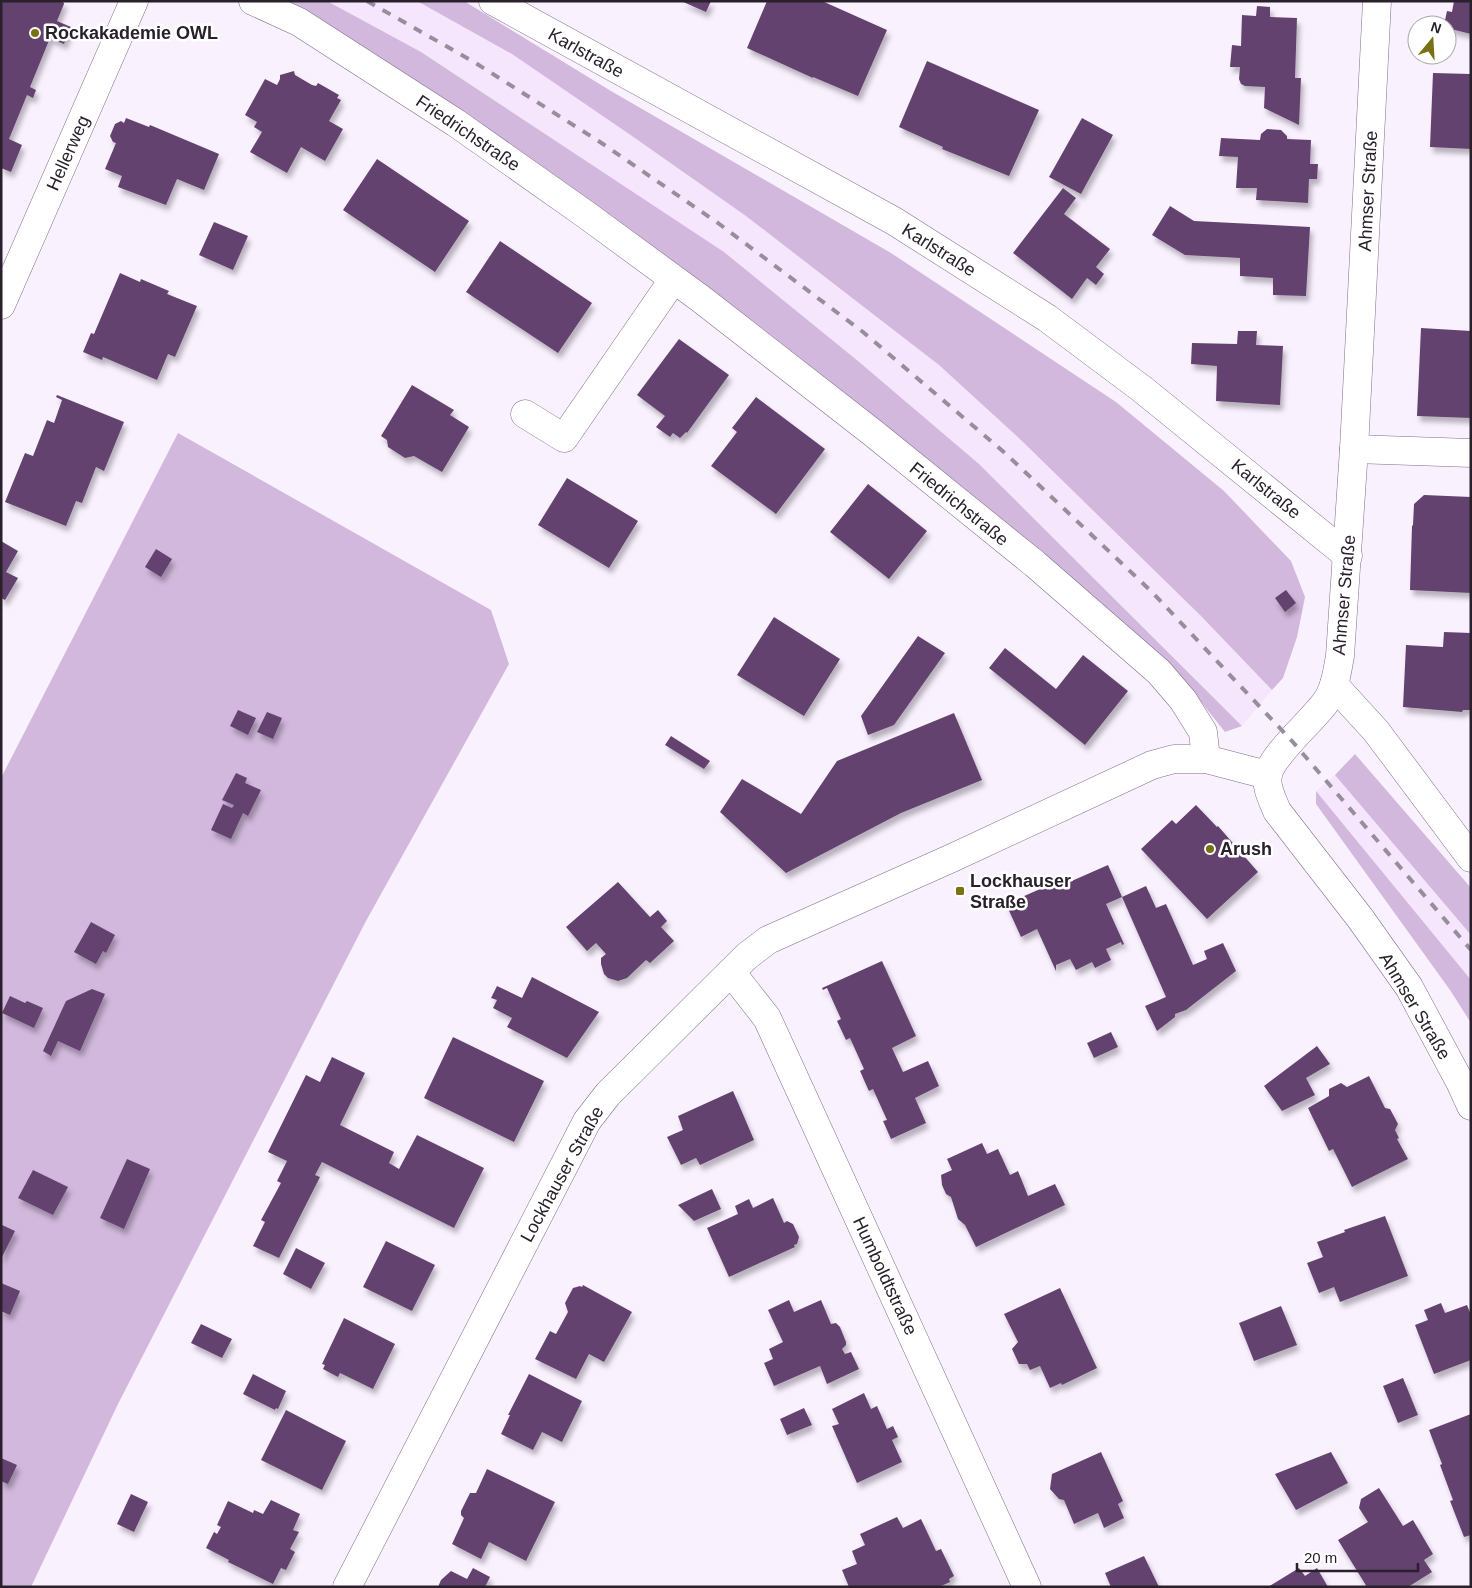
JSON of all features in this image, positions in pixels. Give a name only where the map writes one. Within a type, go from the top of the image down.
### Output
[{"type":"street","name":"Hellerweg","points":[[1,306],[134,1]]},
{"type":"street","name":"Friedrichstraße","points":[[253,1],[299,22],[456,124],[585,214],[700,300],[872,434],[1035,564],[1159,672],[1183,700],[1203,732],[1206,759]]},
{"type":"street","name":"Karlstraße","points":[[492,1],[894,221],[1047,318],[1149,395],[1348,556]]},
{"type":"street","name":"Ahmser Straße","points":[[1377,1],[1354,450],[1340,656],[1334,685],[1326,702],[1274,761],[1267,776],[1270,795],[1278,812],[1360,918],[1409,987],[1471,1106]]},
{"type":"street","points":[[525,414],[564,438],[673,280]]},
{"type":"street","points":[[1354,450],[1471,453]]},
{"type":"street","points":[[1334,685],[1376,731],[1471,858]]},
{"type":"street","name":"Lockhauser Straße","points":[[347,1587],[588,1121],[608,1094],[747,956],[768,940],[943,862],[1152,765],[1174,758],[1206,759],[1267,776]]},
{"type":"street","name":"Humboldtstraße","points":[[731,972],[767,1018],[1027,1587]]},
{"type":"shaded area","points":[[274,1],[327,1],[421,52],[724,252],[858,361],[979,464],[1242,726],[1225,732],[1190,688],[1127,629]]},
{"type":"shaded area","points":[[327,1],[417,1],[512,54],[746,216],[939,365],[1022,441],[1200,615],[1272,690],[1242,726],[979,464],[858,361],[724,252],[421,52]]},
{"type":"shaded area","points":[[417,1],[464,1],[611,91],[891,253],[1116,402],[1224,491],[1291,561],[1305,597],[1297,637],[1283,678],[1272,690],[1200,615],[1022,441],[939,365],[746,216],[632,136],[512,54]]},
{"type":"shaded area","points":[[178,433],[491,610],[509,664],[366,921],[118,1404],[31,1587],[1,1587],[1,778]]},
{"type":"shaded area","points":[[1355,754],[1471,888],[1471,935],[1335,775]]},
{"type":"shaded area","points":[[1335,775],[1471,935],[1471,980],[1316,791]]},
{"type":"shaded area","points":[[1316,791],[1471,980],[1471,1023],[1450,990],[1316,804]]},
{"type":"building","points":[[1,1],[63,1],[64,4],[57,21],[71,27],[64,44],[50,38],[30,87],[36,90],[33,98],[27,95],[9,139],[22,145],[11,172],[1,168]]},
{"type":"building","points":[[681,1],[711,1],[706,12]]},
{"type":"building","points":[[767,1],[822,1],[887,30],[858,96],[747,48]]},
{"type":"building","points":[[1454,1],[1471,1],[1471,34],[1457,30],[1457,15],[1446,15],[1447,11],[1452,12]]},
{"type":"building","points":[[1257,6],[1270,7],[1270,17],[1297,18],[1295,78],[1301,78],[1299,125],[1264,108],[1265,87],[1241,84],[1239,79],[1240,67],[1230,67],[1232,45],[1241,46],[1242,15],[1256,16]]},
{"type":"building","points":[[927,61],[1039,110],[1009,176],[942,149],[943,147],[899,127]]},
{"type":"building","points":[[294,71],[295,75],[312,85],[316,86],[318,83],[339,95],[337,98],[341,100],[329,121],[343,129],[325,161],[301,147],[287,173],[250,152],[262,132],[254,127],[257,122],[245,115],[265,79],[277,85],[280,75]]},
{"type":"building","points":[[1433,73],[1471,74],[1471,149],[1430,147]]},
{"type":"building","points":[[126,118],[149,127],[150,125],[219,154],[204,190],[177,179],[166,205],[118,187],[122,176],[105,169],[116,143],[113,142],[110,136],[115,124],[121,121],[124,123]]},
{"type":"building","points":[[1082,118],[1113,135],[1081,194],[1049,177]]},
{"type":"building","points":[[1267,129],[1281,130],[1287,136],[1287,139],[1311,140],[1310,164],[1318,164],[1317,179],[1309,179],[1308,203],[1256,200],[1257,188],[1236,188],[1238,157],[1219,156],[1221,138],[1260,140],[1261,134]]},
{"type":"building","points":[[377,159],[469,221],[435,272],[343,210]]},
{"type":"building","points":[[1063,188],[1076,198],[1064,214],[1110,249],[1096,267],[1104,274],[1096,285],[1087,278],[1072,299],[1013,253]]},
{"type":"building","points":[[1170,206],[1194,221],[1310,227],[1306,296],[1273,295],[1273,278],[1240,276],[1240,258],[1185,255],[1152,235]]},
{"type":"building","points":[[214,222],[248,236],[233,270],[199,255]]},
{"type":"building","points":[[500,241],[592,303],[558,353],[466,292]]},
{"type":"building","points":[[120,273],[140,282],[141,279],[169,291],[167,294],[197,306],[175,357],[168,354],[157,380],[103,357],[102,360],[83,352],[91,333],[94,334]]},
{"type":"building","points":[[1421,328],[1471,331],[1471,418],[1417,416]]},
{"type":"building","points":[[1238,331],[1257,331],[1256,345],[1283,346],[1280,405],[1216,401],[1217,366],[1191,364],[1192,343],[1237,344]]},
{"type":"building","points":[[679,339],[729,375],[687,433],[680,438],[673,433],[670,437],[656,427],[665,416],[637,395]]},
{"type":"building","points":[[412,385],[454,410],[450,415],[469,427],[442,472],[414,456],[405,458],[388,447],[387,440],[381,436]]},
{"type":"building","points":[[57,395],[124,422],[104,471],[96,467],[82,503],[76,501],[66,526],[5,502],[25,453],[33,456],[47,420],[54,423],[62,400],[56,397]]},
{"type":"building","points":[[756,397],[825,449],[776,514],[711,466],[737,432],[732,428]]},
{"type":"building","points":[[567,478],[638,521],[609,568],[538,525]]},
{"type":"building","points":[[868,484],[927,531],[889,579],[830,532]]},
{"type":"building","points":[[1424,495],[1471,497],[1471,593],[1410,590],[1414,504]]},
{"type":"building","points":[[1,541],[18,551],[6,572],[18,578],[5,600],[1,598]]},
{"type":"building","points":[[156,549],[172,559],[161,577],[145,567]]},
{"type":"building","points":[[1286,590],[1296,603],[1285,612],[1275,598]]},
{"type":"building","points":[[774,617],[840,659],[804,716],[737,675]]},
{"type":"building","points":[[1444,632],[1471,633],[1471,710],[1463,710],[1462,712],[1403,707],[1406,645],[1443,647]]},
{"type":"building","points":[[918,636],[945,653],[894,725],[868,735],[861,716]]},
{"type":"building","points":[[1005,648],[1056,689],[1083,655],[1128,691],[1085,745],[989,668]]},
{"type":"building","points":[[238,710],[256,718],[248,735],[230,726]]},
{"type":"building","points":[[267,712],[282,718],[273,739],[257,732]]},
{"type":"building","points":[[954,713],[982,780],[901,813],[786,873],[720,812],[742,779],[801,814],[837,761]]},
{"type":"building","points":[[671,736],[710,761],[704,769],[665,745]]},
{"type":"building","points":[[236,773],[247,778],[245,783],[261,790],[248,816],[243,813],[231,839],[211,830],[223,804],[232,808],[234,805],[222,800]]},
{"type":"building","points":[[1196,805],[1218,826],[1258,872],[1207,919],[1141,849],[1172,820],[1176,824]]},
{"type":"building","points":[[1108,865],[1122,897],[1106,904],[1124,944],[1122,945],[1121,942],[1106,949],[1111,960],[1095,968],[1092,962],[1076,970],[1070,959],[1056,965],[1056,971],[1037,929],[1021,937],[1006,904],[1056,882],[1058,887]]},
{"type":"building","points":[[618,882],[650,917],[658,910],[667,921],[661,927],[674,941],[650,963],[646,960],[627,978],[618,981],[608,978],[604,974],[601,958],[606,954],[596,943],[587,951],[566,927]]},
{"type":"building","points":[[1146,886],[1156,908],[1166,904],[1193,965],[1207,959],[1204,951],[1223,943],[1236,971],[1186,1010],[1175,1014],[1175,1017],[1157,1031],[1145,1006],[1166,997],[1122,897]]},
{"type":"building","points":[[91,922],[115,935],[106,953],[103,951],[96,964],[74,952]]},
{"type":"building","points":[[882,961],[916,1036],[892,1048],[903,1072],[928,1061],[939,1086],[915,1098],[926,1123],[891,1139],[883,1121],[887,1120],[873,1089],[869,1091],[868,1089],[860,1071],[864,1069],[850,1038],[846,1040],[837,1021],[841,1019],[827,988],[823,990],[822,988]]},
{"type":"building","points":[[532,977],[599,1012],[567,1058],[507,1027],[512,1018],[493,1008],[497,1000],[491,998],[497,986],[522,998]]},
{"type":"building","points":[[92,989],[105,994],[80,1051],[58,1041],[51,1056],[43,1051],[66,1001]]},
{"type":"building","points":[[10,996],[43,1008],[34,1028],[2,1013]]},
{"type":"building","points":[[1111,1032],[1118,1047],[1094,1058],[1087,1043]]},
{"type":"building","points":[[453,1037],[544,1081],[514,1142],[424,1098]]},
{"type":"building","points":[[1317,1046],[1330,1064],[1306,1078],[1315,1095],[1282,1111],[1264,1086]]},
{"type":"building","points":[[332,1057],[365,1073],[340,1125],[394,1152],[389,1163],[399,1169],[417,1135],[484,1168],[454,1228],[322,1162],[315,1175],[320,1177],[279,1258],[253,1246],[265,1222],[261,1220],[281,1183],[277,1181],[287,1161],[268,1152],[306,1075],[320,1082]]},
{"type":"building","points":[[1369,1076],[1385,1108],[1390,1109],[1398,1124],[1395,1130],[1399,1138],[1397,1139],[1408,1159],[1352,1187],[1333,1149],[1329,1151],[1308,1108],[1329,1096],[1329,1089],[1341,1083],[1347,1087]]},
{"type":"building","points":[[733,1091],[754,1140],[700,1165],[696,1158],[681,1165],[667,1137],[683,1130],[678,1116]]},
{"type":"building","points":[[982,1143],[987,1154],[998,1149],[1010,1175],[1018,1171],[1028,1196],[1055,1184],[1065,1205],[976,1247],[965,1225],[958,1219],[951,1197],[946,1194],[942,1185],[941,1175],[952,1170],[947,1159]]},
{"type":"building","points":[[127,1159],[150,1169],[124,1229],[100,1218]]},
{"type":"building","points":[[33,1170],[68,1187],[53,1215],[18,1198]]},
{"type":"building","points":[[712,1189],[721,1209],[694,1221],[678,1205]]},
{"type":"building","points":[[773,1198],[784,1223],[787,1221],[793,1224],[799,1237],[797,1244],[794,1245],[795,1247],[729,1277],[707,1228],[738,1214],[735,1206],[749,1199],[753,1208]]},
{"type":"building","points":[[1385,1216],[1408,1276],[1340,1302],[1334,1287],[1319,1293],[1307,1263],[1323,1257],[1317,1242],[1345,1232],[1344,1230]]},
{"type":"building","points":[[1,1226],[15,1231],[1,1259]]},
{"type":"building","points":[[386,1241],[435,1265],[412,1311],[363,1287]]},
{"type":"building","points":[[296,1248],[325,1263],[311,1289],[283,1274]]},
{"type":"building","points":[[1,1283],[20,1291],[10,1315],[1,1311]]},
{"type":"building","points":[[583,1285],[632,1312],[604,1362],[589,1354],[576,1379],[535,1359],[550,1331],[556,1334],[568,1312],[565,1303],[573,1288],[582,1287]]},
{"type":"building","points":[[1060,1288],[1097,1368],[1062,1385],[1061,1383],[1050,1388],[1040,1366],[1030,1370],[1027,1364],[1019,1364],[1012,1349],[1018,1342],[1004,1314]]},
{"type":"building","points":[[789,1300],[794,1312],[821,1300],[831,1324],[836,1323],[840,1327],[846,1342],[842,1349],[845,1354],[851,1352],[859,1369],[827,1384],[820,1366],[774,1386],[764,1363],[773,1359],[769,1349],[783,1342],[768,1310]]},
{"type":"building","points":[[1441,1303],[1445,1313],[1467,1305],[1471,1315],[1471,1360],[1434,1374],[1415,1325],[1428,1320],[1424,1310]]},
{"type":"building","points":[[1281,1306],[1297,1345],[1254,1361],[1239,1323]]},
{"type":"building","points":[[344,1318],[395,1344],[373,1389],[340,1373],[338,1377],[323,1369],[325,1365],[322,1364]]},
{"type":"building","points":[[201,1324],[232,1339],[222,1358],[191,1343]]},
{"type":"building","points":[[253,1374],[286,1391],[278,1409],[276,1408],[275,1410],[243,1394]]},
{"type":"building","points":[[529,1374],[582,1401],[562,1442],[542,1432],[533,1450],[501,1434],[510,1415],[508,1415]]},
{"type":"building","points":[[1403,1378],[1418,1415],[1398,1423],[1383,1386]]},
{"type":"building","points":[[864,1393],[871,1409],[877,1406],[887,1429],[893,1426],[898,1437],[892,1440],[902,1462],[857,1483],[832,1426],[839,1424],[832,1409]]},
{"type":"building","points":[[804,1408],[812,1425],[787,1435],[780,1419]]},
{"type":"building","points":[[286,1410],[346,1441],[322,1490],[261,1460]]},
{"type":"building","points":[[1471,1414],[1471,1535],[1464,1537],[1450,1501],[1453,1500],[1429,1430]]},
{"type":"building","points":[[1101,1452],[1123,1501],[1118,1504],[1124,1518],[1104,1528],[1098,1513],[1074,1524],[1064,1500],[1059,1499],[1050,1489],[1052,1474]]},
{"type":"building","points":[[1331,1452],[1348,1483],[1296,1510],[1275,1474]]},
{"type":"building","points":[[1,1458],[17,1465],[8,1484],[1,1481]]},
{"type":"building","points":[[487,1469],[555,1502],[526,1561],[489,1542],[481,1559],[452,1544],[464,1518],[461,1515],[461,1511],[470,1493],[476,1493]]},
{"type":"building","points":[[1379,1488],[1403,1526],[1413,1520],[1433,1554],[1424,1560],[1432,1572],[1408,1587],[1367,1587],[1338,1540],[1368,1522],[1359,1508],[1361,1499]]},
{"type":"building","points":[[131,1494],[148,1502],[134,1532],[117,1524]]},
{"type":"building","points":[[271,1500],[300,1514],[293,1530],[299,1532],[290,1549],[295,1552],[286,1570],[281,1568],[273,1584],[228,1562],[229,1560],[206,1548],[214,1532],[217,1534],[221,1527],[217,1525],[228,1501],[253,1513],[254,1510],[263,1514]]},
{"type":"building","points":[[897,1517],[903,1528],[921,1519],[936,1551],[941,1549],[954,1576],[949,1579],[950,1582],[939,1587],[849,1587],[842,1570],[857,1564],[852,1551],[865,1545],[860,1534]]},
{"type":"building","points":[[1144,1556],[1159,1587],[1111,1587],[1105,1573]]},
{"type":"building","points":[[473,1568],[490,1577],[485,1587],[438,1587],[441,1580],[451,1571],[467,1579]]},
{"type":"building","points":[[1299,1568],[1305,1576],[1317,1568],[1328,1587],[1268,1587]]},
{"type":"railway","points":[[367,1],[474,62],[600,142],[718,223],[863,332],[1005,453],[1152,592],[1292,741],[1471,950]]},
{"type":"place","name":"Rockakademie OWL","points":[[35,33]]},
{"type":"place","name":"Arush","points":[[1210,849]]},
{"type":"place","name":"Lockhauser Straße","points":[[960,891]]}]
